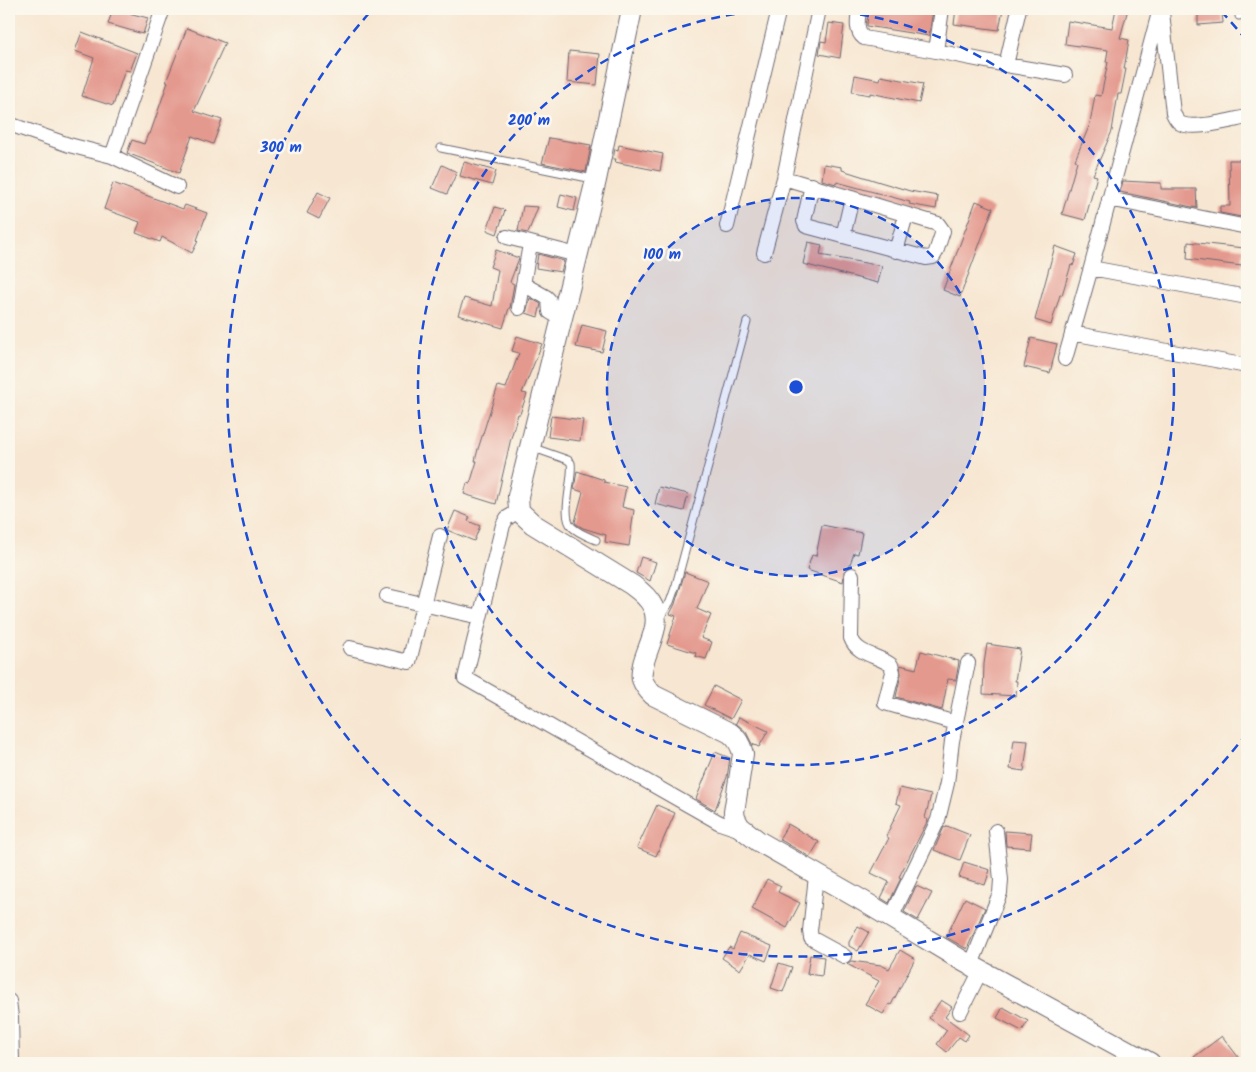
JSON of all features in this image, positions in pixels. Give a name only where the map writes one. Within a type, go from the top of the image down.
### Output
[{"type":"street","points":[[112,156],[163,9]]},
{"type":"street","points":[[632,9],[596,180],[518,496],[519,511],[532,524],[621,577],[640,591],[653,607],[656,621],[642,672],[645,685],[653,695],[730,733],[737,740],[741,746],[742,754],[734,812],[735,818],[744,831],[758,842],[976,968],[1150,1063]]},
{"type":"street","points":[[727,226],[779,9]]},
{"type":"street","points":[[764,253],[784,178],[819,9]]},
{"type":"street","points":[[859,9],[858,28],[860,36],[864,38],[1065,75]]},
{"type":"street","points":[[936,51],[942,9]]},
{"type":"street","points":[[1006,65],[1019,9]]},
{"type":"street","points":[[1161,9],[1175,119],[1181,124],[1197,126],[1247,117]]},
{"type":"street","points":[[1065,359],[1161,9]]},
{"type":"street","points":[[9,124],[69,145],[112,156],[177,187]]},
{"type":"street","points":[[784,178],[812,185],[938,224],[943,231],[936,252],[930,258],[806,226],[804,221],[812,185]]},
{"type":"street","points":[[843,236],[852,198]]},
{"type":"street","points":[[1109,200],[1247,227]]},
{"type":"street","points":[[896,250],[906,214]]},
{"type":"street","points":[[507,237],[577,255]]},
{"type":"street","points":[[519,308],[530,244]]},
{"type":"street","points":[[1091,268],[1247,297]]},
{"type":"street","points":[[523,284],[546,296],[549,300],[550,312],[562,316]]},
{"type":"street","points":[[1072,333],[1247,366]]},
{"type":"street","points":[[519,511],[507,518],[503,525],[465,678],[720,823],[744,831]]},
{"type":"street","points":[[350,648],[409,662],[440,536]]},
{"type":"street","points":[[852,574],[850,638],[852,643],[860,650],[891,664],[893,672],[885,703],[956,723]]},
{"type":"street","points":[[387,596],[480,617]]},
{"type":"street","points":[[891,918],[938,820],[947,783],[952,741],[968,663]]},
{"type":"street","points":[[960,1012],[1000,893],[1001,880],[996,831]]},
{"type":"street","points":[[816,876],[810,931],[812,938],[844,956]]},
{"type":"street","points":[[9,1001],[12,1063]]},
{"type":"lane","points":[[441,148],[596,180]]},
{"type":"lane","points":[[656,621],[667,608],[674,591],[747,322]]},
{"type":"lane","points":[[530,446],[568,460],[571,463],[568,506],[569,524],[596,540]]},
{"type":"building","points":[[113,9],[148,18],[143,34],[108,24]]},
{"type":"building","points":[[868,9],[933,10],[929,36],[867,26]]},
{"type":"building","points":[[956,9],[1003,9],[999,30],[954,24]]},
{"type":"building","points":[[1116,9],[1128,9],[1120,38],[1129,40],[1124,69],[1126,69],[1121,94],[1118,94],[1112,131],[1093,175],[1097,176],[1085,220],[1062,214],[1077,161],[1075,160],[1090,124],[1095,95],[1101,96],[1108,62],[1106,62],[1108,50],[1065,44],[1068,21],[1112,28]]},
{"type":"building","points":[[1198,9],[1222,9],[1223,23],[1198,25]]},
{"type":"building","points":[[829,23],[844,25],[840,58],[819,54],[821,41],[826,42]]},
{"type":"building","points":[[187,28],[225,43],[194,111],[222,120],[213,144],[192,136],[179,173],[127,153],[132,140],[144,144],[148,134],[150,134],[168,82],[166,82]]},
{"type":"building","points":[[82,32],[137,53],[130,71],[125,70],[113,106],[82,96],[94,58],[75,51]]},
{"type":"building","points":[[569,51],[600,54],[597,85],[567,82]]},
{"type":"building","points":[[855,75],[880,80],[881,76],[923,84],[919,103],[870,93],[870,95],[852,92]]},
{"type":"building","points":[[549,138],[591,145],[586,172],[542,163]]},
{"type":"building","points":[[619,145],[663,154],[660,171],[615,162],[616,159],[613,159],[615,149],[618,150]]},
{"type":"building","points":[[1229,160],[1247,160],[1247,218],[1220,213],[1220,206],[1230,206]]},
{"type":"building","points":[[464,162],[496,171],[492,185],[460,176]]},
{"type":"building","points":[[824,164],[842,167],[842,170],[910,191],[938,196],[936,209],[909,204],[910,202],[837,182],[836,184],[822,180]]},
{"type":"building","points":[[442,165],[457,172],[447,194],[432,188]]},
{"type":"building","points":[[1123,181],[1161,183],[1161,189],[1196,189],[1197,208],[1120,192]]},
{"type":"building","points":[[113,183],[183,209],[185,205],[207,213],[192,253],[162,237],[160,242],[136,233],[140,222],[104,209]]},
{"type":"building","points":[[318,192],[330,198],[319,219],[307,213]]},
{"type":"building","points":[[561,194],[577,198],[574,211],[558,207]]},
{"type":"building","points":[[976,201],[993,208],[960,297],[943,290]]},
{"type":"building","points":[[523,206],[538,207],[528,233],[518,231]]},
{"type":"building","points":[[495,207],[505,210],[497,234],[487,230]]},
{"type":"building","points":[[808,242],[822,245],[820,255],[882,266],[878,283],[803,264]]},
{"type":"building","points":[[1188,242],[1244,248],[1242,266],[1187,259]]},
{"type":"building","points":[[1055,246],[1077,254],[1073,266],[1071,265],[1062,295],[1060,295],[1051,325],[1035,320]]},
{"type":"building","points":[[496,250],[519,258],[510,282],[514,284],[510,308],[503,328],[458,315],[464,298],[492,306],[498,270],[490,267]]},
{"type":"building","points":[[538,254],[564,261],[561,272],[536,268]]},
{"type":"building","points":[[530,298],[541,304],[538,317],[526,313]]},
{"type":"building","points":[[582,325],[607,331],[602,352],[576,347]]},
{"type":"building","points":[[517,336],[542,344],[522,393],[527,394],[520,414],[518,414],[511,438],[496,504],[464,494],[467,483],[470,484],[477,461],[475,461],[478,449],[498,386],[506,388],[519,353],[512,351]]},
{"type":"building","points":[[1031,338],[1057,344],[1050,373],[1024,367]]},
{"type":"building","points":[[551,416],[583,420],[580,441],[548,437]]},
{"type":"building","points":[[577,471],[604,480],[604,482],[626,487],[622,507],[634,510],[629,546],[605,542],[606,535],[576,524],[583,492],[574,489]]},
{"type":"building","points":[[659,487],[688,494],[684,511],[655,504]]},
{"type":"building","points":[[455,511],[470,517],[468,521],[480,526],[474,541],[447,530]]},
{"type":"building","points":[[822,525],[862,533],[858,554],[854,553],[849,567],[844,571],[843,582],[807,570],[812,555],[816,556]]},
{"type":"building","points":[[641,557],[656,562],[650,581],[636,573]]},
{"type":"building","points":[[685,572],[708,581],[697,609],[711,615],[701,638],[712,642],[706,659],[695,656],[696,653],[667,644],[676,616],[670,614]]},
{"type":"building","points":[[987,644],[1020,649],[1015,681],[1017,681],[1016,696],[983,694]]},
{"type":"building","points":[[921,651],[959,661],[956,680],[948,679],[942,710],[896,697],[901,674],[900,665],[916,669]]},
{"type":"building","points":[[714,686],[741,700],[731,719],[704,705]]},
{"type":"building","points":[[739,717],[768,731],[759,747],[752,744],[746,732],[736,723]]},
{"type":"building","points":[[1014,740],[1028,741],[1024,771],[1010,769]]},
{"type":"building","points":[[715,752],[730,758],[727,777],[715,810],[696,799]]},
{"type":"building","points":[[900,788],[931,795],[925,818],[928,820],[899,877],[901,878],[889,903],[881,898],[889,882],[871,873],[889,838],[886,836],[901,805],[896,803]]},
{"type":"building","points":[[657,805],[675,813],[656,856],[637,848]]},
{"type":"building","points":[[788,824],[819,842],[810,857],[779,839]]},
{"type":"building","points":[[947,826],[970,835],[960,860],[934,850],[944,827],[946,828]]},
{"type":"building","points":[[1005,831],[1032,833],[1030,848],[1006,846]]},
{"type":"building","points":[[964,862],[990,870],[985,885],[959,877]]},
{"type":"building","points":[[767,879],[781,886],[778,892],[800,903],[787,928],[752,909]]},
{"type":"building","points":[[916,886],[932,893],[918,920],[904,912]]},
{"type":"building","points":[[965,898],[985,908],[967,949],[946,937]]},
{"type":"building","points":[[858,926],[869,932],[858,951],[849,946],[849,942]]},
{"type":"building","points":[[740,933],[772,946],[766,961],[750,954],[740,970],[722,958],[729,947],[733,949]]},
{"type":"building","points":[[900,950],[915,959],[891,1005],[889,1004],[883,1014],[865,1004],[879,981],[847,964],[851,961],[881,965],[889,969]]},
{"type":"building","points":[[810,955],[824,957],[822,976],[807,974]]},
{"type":"building","points":[[779,963],[792,967],[783,992],[771,988]]},
{"type":"building","points":[[941,1000],[952,1007],[945,1017],[969,1035],[965,1041],[959,1037],[947,1052],[937,1044],[947,1030],[929,1018]]},
{"type":"building","points":[[1003,1007],[1028,1021],[1022,1031],[997,1018]]},
{"type":"building","points":[[1222,1036],[1239,1058],[1232,1063],[1199,1063],[1194,1057]]}]
